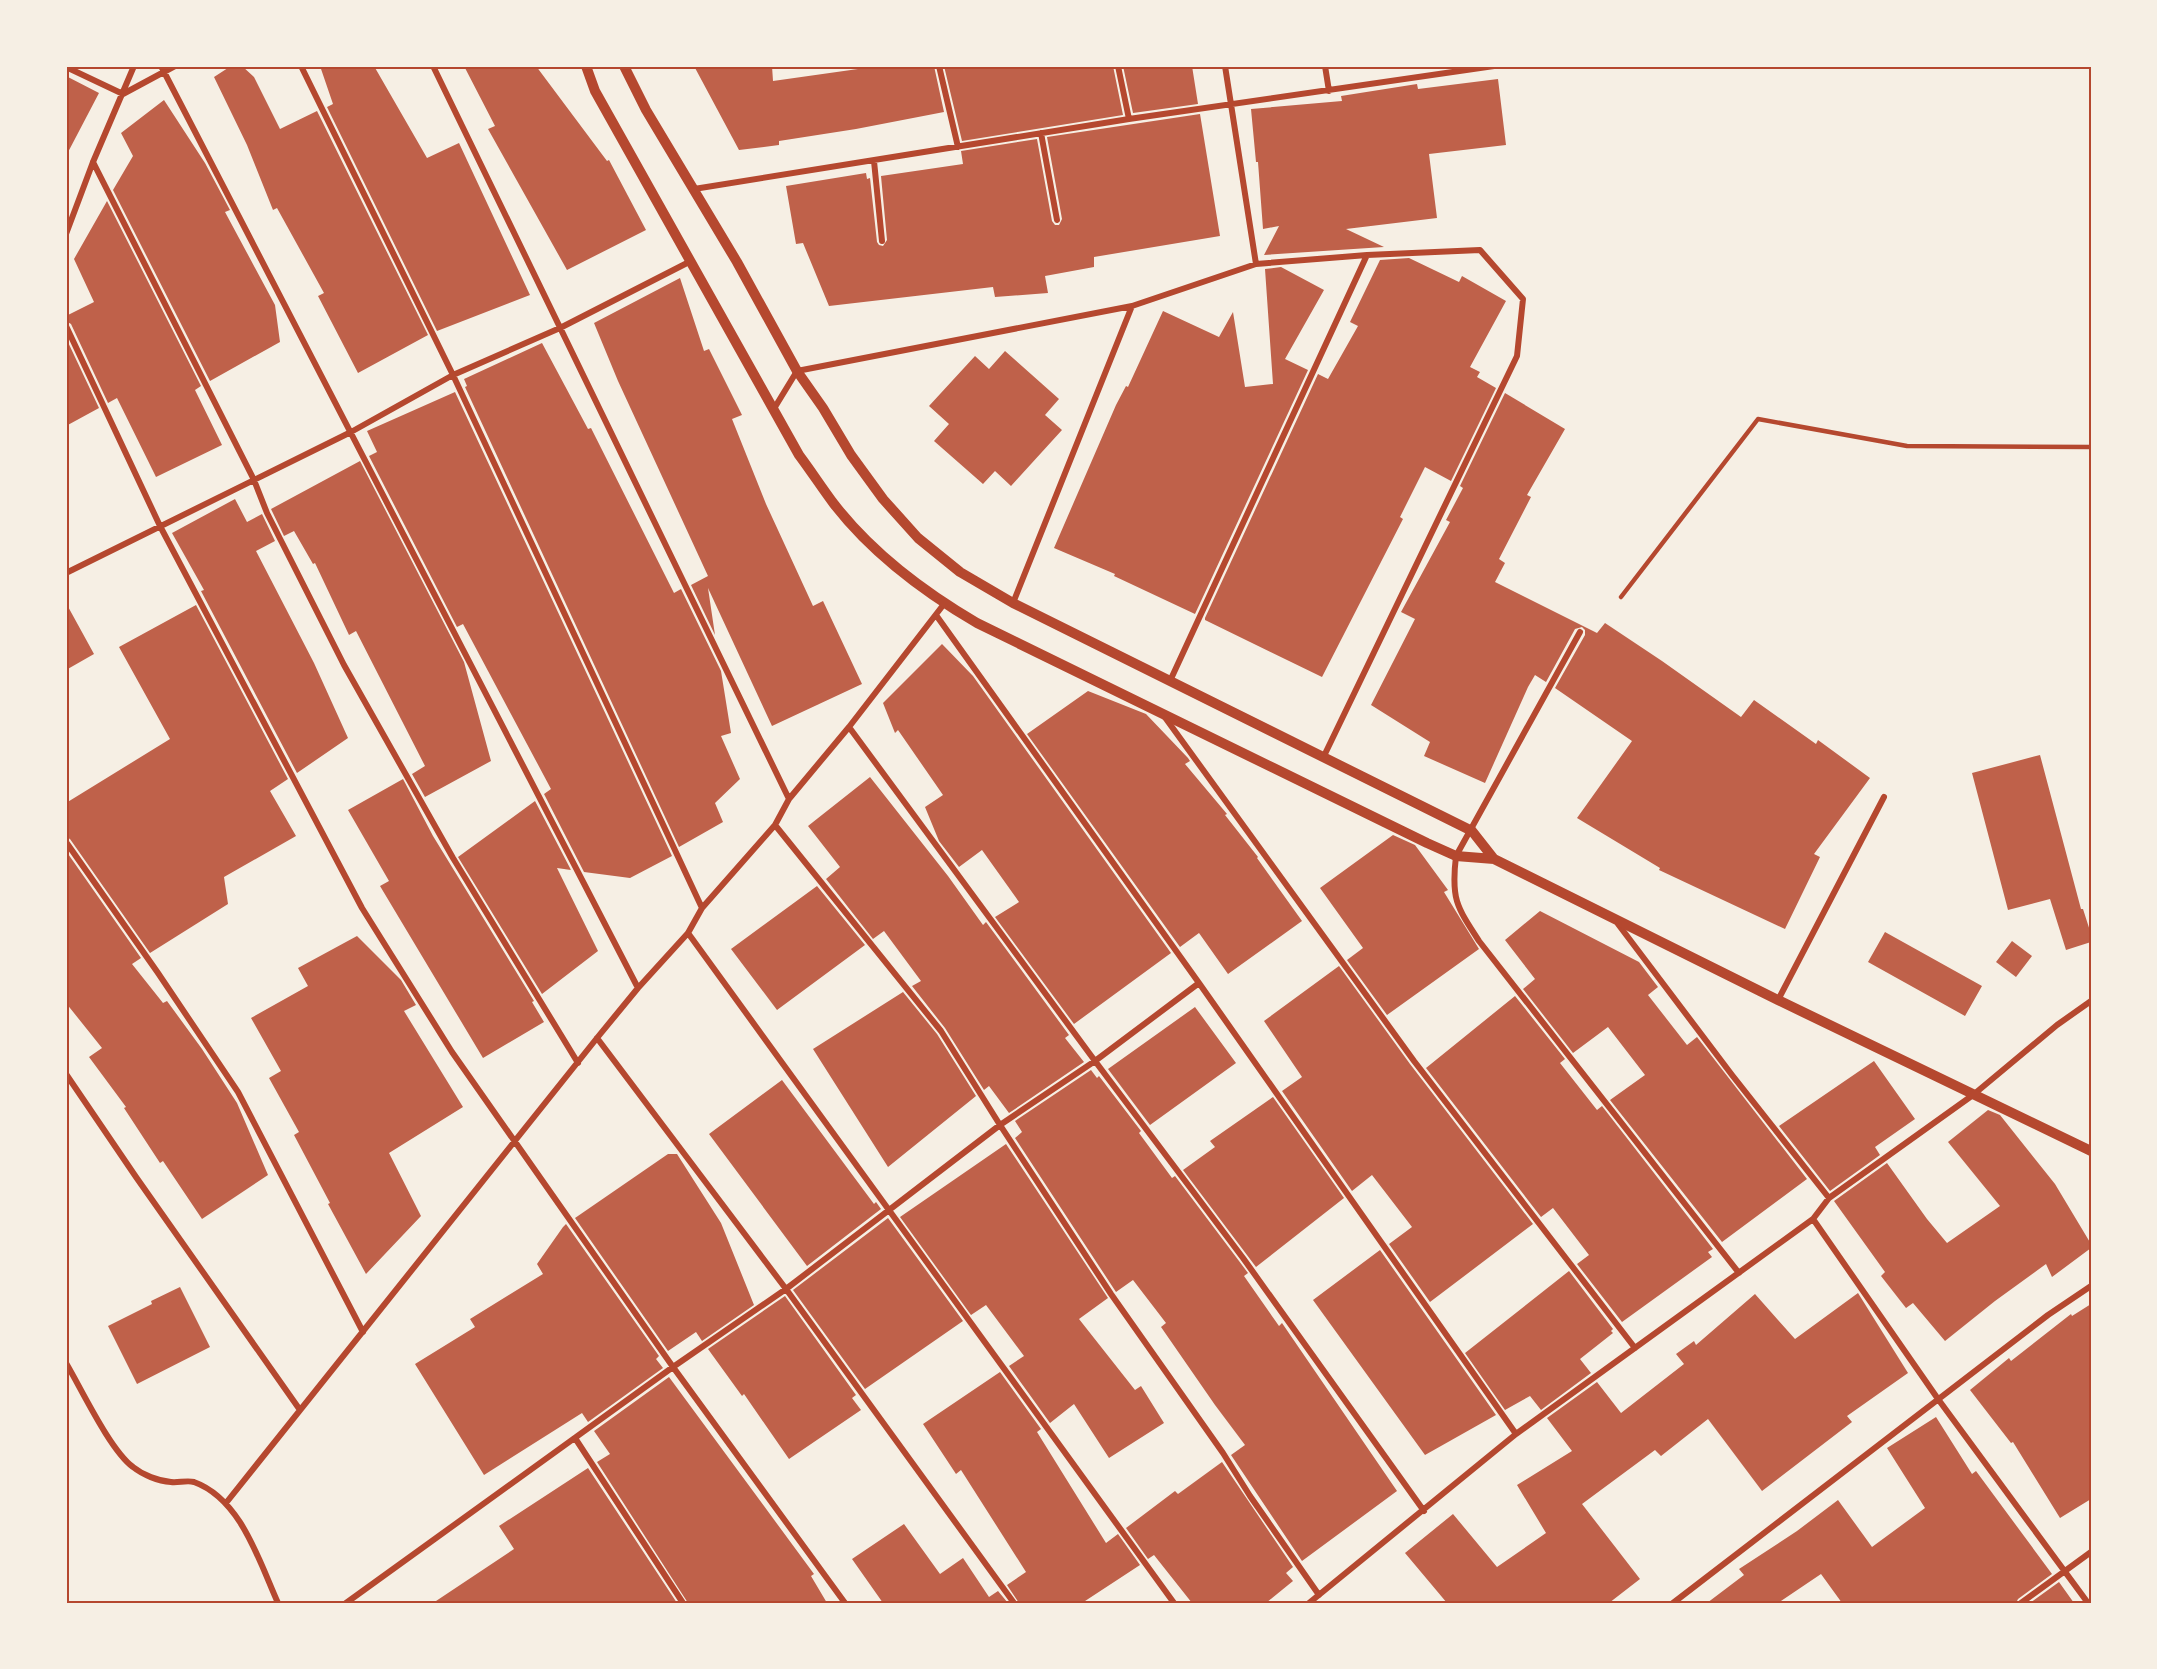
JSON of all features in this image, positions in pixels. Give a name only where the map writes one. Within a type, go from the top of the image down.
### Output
[{"type":"street","points":[[66,234],[93,162],[134,66]]},
{"type":"street","points":[[123,94],[162,69],[175,66]]},
{"type":"street","points":[[301,66],[453,375],[702,908]]},
{"type":"street","points":[[433,66],[789,799]]},
{"type":"street","points":[[585,66],[595,91],[800,455],[835,505],[877,550],[944,604],[977,623],[1456,856],[1494,859],[1778,1000],[2091,1151]]},
{"type":"street","points":[[624,66],[646,110],[737,262],[796,371],[883,499],[918,538],[960,572],[1013,603],[1472,831],[1494,859]]},
{"type":"street","points":[[939,66],[958,147]]},
{"type":"street","points":[[1118,66],[1129,119]]},
{"type":"street","points":[[1226,66],[1256,264]]},
{"type":"street","points":[[1325,66],[1329,91]]},
{"type":"street","points":[[694,189],[1129,119],[1494,66]]},
{"type":"street","points":[[66,67],[123,94]]},
{"type":"street","points":[[162,69],[638,988]]},
{"type":"street","points":[[1041,133],[1057,220]]},
{"type":"street","points":[[874,161],[882,241]]},
{"type":"street","points":[[93,162],[254,480],[267,513],[344,665],[453,858],[578,1063]]},
{"type":"street","points":[[775,407],[796,371],[1132,306],[1256,264],[1367,255],[1480,250],[1523,299],[1517,357],[1323,758]]},
{"type":"street","points":[[1170,681],[1367,255]]},
{"type":"street","points":[[66,573],[351,432],[453,375],[560,328],[691,261]]},
{"type":"street","points":[[1013,603],[1132,306]]},
{"type":"street","points":[[66,326],[160,526],[362,908],[452,1052],[516,1140],[673,1367],[845,1603]]},
{"type":"street","points":[[226,1503],[597,1038],[688,933],[702,908],[775,825],[789,799],[849,727],[944,604]]},
{"type":"street","points":[[936,615],[1199,983],[1516,1434]]},
{"type":"street","points":[[1580,632],[1472,831],[1456,856],[1453,884],[1457,905],[1479,941],[1739,1273]]},
{"type":"street","points":[[1162,714],[1414,1061],[1635,1348]]},
{"type":"street","points":[[849,727],[1243,1258],[1424,1511]]},
{"type":"street","points":[[1778,1000],[1884,797]]},
{"type":"street","points":[[775,825],[941,1031],[1111,1294],[1319,1595]]},
{"type":"street","points":[[66,842],[238,1092],[363,1332]]},
{"type":"street","points":[[1614,919],[1829,1198]]},
{"type":"street","points":[[688,933],[1174,1603]]},
{"type":"street","points":[[346,1603],[673,1367],[786,1289],[1000,1125],[1095,1061],[1199,983]]},
{"type":"street","points":[[1309,1603],[1516,1434],[1813,1219],[1829,1198],[1973,1095],[2057,1025],[2091,1001]]},
{"type":"street","points":[[597,1038],[786,1289],[1014,1603]]},
{"type":"street","points":[[66,1074],[300,1410]]},
{"type":"street","points":[[1813,1219],[1938,1399],[2088,1603]]},
{"type":"street","points":[[1673,1603],[2048,1315],[2091,1286]]},
{"type":"street","points":[[66,1363],[118,1452],[133,1467],[151,1477],[171,1483],[192,1482],[217,1494],[236,1514],[278,1603]]},
{"type":"street","points":[[575,1438],[682,1603]]},
{"type":"street","points":[[2021,1603],[2091,1552]]},
{"type":"lane","points":[[1621,597],[1758,419],[1907,446],[2091,447]]},
{"type":"building","points":[[231,66],[242,66],[254,77],[280,129],[317,111],[428,335],[358,373],[318,296],[324,293],[277,208],[273,210],[247,145],[214,77]]},
{"type":"building","points":[[320,66],[374,66],[427,158],[459,143],[530,295],[437,331],[327,107],[333,104]]},
{"type":"building","points":[[464,66],[536,66],[607,161],[609,160],[646,230],[567,270],[488,129],[495,126]]},
{"type":"building","points":[[694,66],[772,66],[773,81],[865,68],[864,66],[934,66],[944,112],[779,141],[779,145],[739,150]]},
{"type":"building","points":[[944,66],[1113,66],[1123,115],[962,141]]},
{"type":"building","points":[[1123,66],[1192,66],[1198,104],[1133,113]]},
{"type":"building","points":[[66,76],[99,93],[66,156]]},
{"type":"building","points":[[1498,79],[1506,145],[1429,154],[1437,218],[1346,229],[1384,247],[1264,255],[1279,226],[1263,229],[1251,109],[1342,101],[1341,96],[1417,84],[1418,89]]},
{"type":"building","points":[[164,100],[205,163],[230,210],[225,212],[275,305],[280,342],[210,381],[113,190],[133,156],[121,133]]},
{"type":"building","points":[[1200,114],[1220,236],[1094,257],[1094,267],[1045,276],[1048,293],[995,297],[993,287],[829,306],[803,243],[796,244],[786,186],[866,173],[867,179],[870,178],[877,242],[883,246],[887,240],[881,176],[963,164],[961,151],[1037,139],[1052,221],[1055,225],[1059,225],[1062,219],[1047,137]]},
{"type":"building","points":[[107,201],[201,386],[195,390],[222,445],[156,477],[117,398],[108,403],[71,324],[66,321],[66,316],[94,302],[74,259]]},
{"type":"building","points":[[1409,258],[1459,282],[1462,276],[1506,301],[1470,367],[1480,372],[1477,377],[1496,388],[1451,481],[1425,467],[1400,517],[1403,519],[1322,677],[1205,618],[1318,374],[1328,379],[1358,326],[1350,322],[1380,260]]},
{"type":"building","points":[[1281,267],[1324,290],[1285,359],[1308,370],[1195,614],[1114,576],[1115,574],[1054,548],[1116,405],[1126,386],[1128,387],[1163,311],[1219,337],[1233,312],[1245,387],[1273,384],[1265,269]]},
{"type":"building","points":[[680,278],[704,351],[709,349],[742,415],[732,419],[766,504],[813,606],[823,601],[862,684],[772,726],[708,588],[715,635],[691,585],[708,576],[618,381],[594,323]]},
{"type":"building","points":[[66,338],[99,408],[66,426]]},
{"type":"building","points":[[542,343],[588,429],[591,428],[674,593],[681,589],[721,671],[731,733],[721,736],[740,779],[715,803],[723,822],[679,847],[465,387],[467,386],[464,379]]},
{"type":"building","points":[[1005,351],[1059,399],[1045,415],[1062,430],[1011,486],[995,471],[983,484],[934,441],[949,424],[929,406],[975,356],[989,369]]},
{"type":"building","points":[[455,392],[672,856],[630,878],[584,872],[544,794],[551,789],[463,624],[457,627],[369,456],[377,452],[367,431]]},
{"type":"building","points":[[1505,393],[1565,429],[1527,495],[1531,497],[1499,559],[1505,563],[1495,582],[1597,633],[1605,623],[1741,717],[1754,700],[1816,744],[1818,740],[1870,778],[1814,854],[1820,857],[1785,929],[1659,870],[1660,868],[1577,818],[1632,741],[1555,688],[1585,635],[1582,627],[1575,629],[1546,682],[1535,675],[1485,783],[1424,756],[1430,742],[1371,705],[1415,619],[1401,612],[1450,522],[1446,520],[1463,488],[1460,486]]},
{"type":"building","points":[[360,461],[464,662],[491,761],[425,797],[412,774],[425,766],[356,631],[349,635],[315,563],[313,564],[294,531],[284,536],[271,509]]},
{"type":"building","points":[[235,499],[247,522],[262,514],[275,541],[256,551],[314,663],[348,738],[297,773],[201,591],[204,590],[172,533]]},
{"type":"building","points":[[66,603],[94,654],[66,670]]},
{"type":"building","points":[[196,605],[288,779],[270,791],[296,836],[224,877],[228,904],[150,953],[70,839],[66,837],[66,803],[170,739],[119,647]]},
{"type":"building","points":[[942,644],[973,676],[1171,953],[1074,1024],[995,917],[1019,902],[982,850],[959,867],[939,841],[925,807],[943,795],[898,730],[895,733],[883,703]]},
{"type":"building","points":[[1088,691],[1146,714],[1188,758],[1190,761],[1185,764],[1227,814],[1225,815],[1258,857],[1302,921],[1228,974],[1199,933],[1180,947],[1027,734]]},
{"type":"building","points":[[2040,755],[2081,909],[2083,909],[2091,934],[2091,942],[2066,950],[2050,899],[2008,910],[1972,773]]},
{"type":"building","points":[[870,777],[948,876],[983,925],[986,922],[1069,1035],[1065,1038],[1084,1062],[1009,1113],[989,1086],[984,1090],[945,1028],[912,986],[921,981],[884,931],[873,939],[826,879],[840,867],[808,826]]},
{"type":"building","points":[[403,779],[433,836],[534,1001],[532,1002],[544,1022],[483,1058],[380,886],[389,881],[348,810]]},
{"type":"building","points":[[535,801],[571,870],[557,868],[598,951],[542,994],[458,857]]},
{"type":"building","points":[[1393,835],[1415,845],[1448,890],[1444,892],[1479,949],[1387,1015],[1347,960],[1363,948],[1320,888]]},
{"type":"building","points":[[66,851],[141,958],[132,964],[163,1003],[167,1001],[237,1103],[268,1175],[202,1219],[163,1161],[160,1163],[124,1108],[126,1107],[89,1057],[102,1048],[66,1003]]},
{"type":"building","points":[[817,886],[865,945],[777,1010],[731,949]]},
{"type":"building","points":[[1540,911],[1639,962],[1658,987],[1648,995],[1687,1045],[1697,1037],[1807,1179],[1722,1242],[1610,1100],[1645,1075],[1608,1027],[1573,1053],[1523,989],[1535,979],[1505,940]]},
{"type":"building","points":[[1885,932],[1982,986],[1965,1016],[1868,962]]},
{"type":"building","points":[[357,936],[401,980],[416,1005],[404,1011],[463,1107],[389,1153],[421,1216],[366,1274],[294,1135],[299,1132],[269,1078],[281,1071],[251,1018],[308,986],[298,968]]},
{"type":"building","points":[[2012,941],[2032,956],[2016,977],[1996,962]]},
{"type":"building","points":[[1339,966],[1410,1064],[1533,1224],[1430,1302],[1389,1244],[1412,1227],[1372,1175],[1352,1191],[1282,1091],[1302,1077],[1264,1021]]},
{"type":"building","points":[[903,992],[937,1034],[976,1096],[888,1167],[813,1049]]},
{"type":"building","points":[[1515,996],[1565,1059],[1560,1063],[1597,1110],[1602,1106],[1713,1249],[1708,1252],[1712,1257],[1622,1322],[1577,1264],[1589,1255],[1553,1208],[1541,1217],[1426,1068]]},
{"type":"building","points":[[1195,1007],[1236,1063],[1150,1125],[1108,1069]]},
{"type":"building","points":[[1874,1061],[1915,1119],[1875,1147],[1880,1155],[1830,1191],[1779,1126]]},
{"type":"building","points":[[1091,1070],[1097,1078],[1099,1076],[1141,1131],[1139,1133],[1172,1178],[1175,1176],[1248,1273],[1244,1276],[1279,1326],[1282,1323],[1397,1491],[1302,1561],[1231,1455],[1245,1445],[1161,1327],[1166,1323],[1133,1280],[1116,1292],[1015,1138],[1022,1132],[1015,1121]]},
{"type":"building","points":[[782,1080],[874,1204],[876,1202],[881,1209],[807,1266],[709,1134]]},
{"type":"building","points":[[1273,1097],[1344,1198],[1256,1267],[1183,1170],[1215,1147],[1210,1141]]},
{"type":"building","points":[[1988,1110],[2000,1115],[2055,1184],[2091,1244],[2091,1248],[2052,1277],[2046,1264],[1945,1341],[1913,1303],[1906,1308],[1881,1276],[1885,1272],[1834,1201],[1887,1163],[1947,1243],[2000,1206],[1948,1142]]},
{"type":"building","points":[[1006,1144],[1108,1298],[1079,1319],[1135,1390],[1141,1386],[1164,1423],[1109,1458],[1074,1404],[1050,1423],[1009,1366],[1024,1356],[986,1305],[971,1315],[900,1217]]},
{"type":"building","points":[[668,1154],[677,1154],[721,1223],[754,1305],[702,1341],[696,1332],[668,1351],[575,1218]]},
{"type":"building","points":[[888,1218],[963,1321],[865,1389],[793,1290]]},
{"type":"building","points":[[566,1224],[659,1356],[656,1359],[663,1368],[588,1422],[582,1413],[484,1475],[415,1364],[475,1327],[470,1319],[543,1274],[537,1264]]},
{"type":"building","points":[[1380,1250],[1496,1415],[1425,1455],[1313,1300]]},
{"type":"building","points":[[1569,1271],[1613,1329],[1611,1331],[1613,1333],[1580,1359],[1591,1373],[1541,1410],[1530,1396],[1505,1410],[1465,1353]]},
{"type":"building","points":[[180,1287],[210,1347],[137,1384],[108,1326]]},
{"type":"building","points":[[1858,1293],[1908,1373],[1847,1416],[1852,1422],[1762,1491],[1708,1419],[1661,1456],[1655,1450],[1582,1504],[1640,1579],[1609,1603],[1447,1603],[1405,1553],[1453,1514],[1497,1567],[1546,1533],[1517,1485],[1572,1451],[1547,1418],[1597,1382],[1621,1413],[1684,1364],[1676,1354],[1694,1341],[1696,1345],[1755,1294],[1795,1339]]},
{"type":"building","points":[[785,1296],[856,1395],[852,1398],[861,1410],[789,1459],[744,1394],[742,1396],[708,1349]]},
{"type":"building","points":[[2091,1304],[2091,1499],[2060,1518],[2013,1442],[2011,1443],[1970,1390],[2009,1358],[2011,1361],[2071,1314],[2072,1316]]},
{"type":"building","points":[[1000,1372],[1041,1429],[1037,1432],[1106,1543],[1118,1534],[1140,1565],[1082,1603],[1019,1603],[1007,1585],[1026,1572],[961,1470],[956,1474],[923,1424]]},
{"type":"building","points":[[669,1377],[814,1574],[811,1576],[827,1603],[688,1603],[597,1462],[610,1454],[594,1431]]},
{"type":"building","points":[[1936,1417],[1972,1474],[1976,1471],[2052,1574],[2018,1599],[2016,1603],[1842,1603],[1821,1574],[1778,1603],[1707,1603],[1744,1575],[1739,1569],[1797,1531],[1838,1500],[1872,1547],[1925,1508],[1887,1448]]},
{"type":"building","points":[[1222,1462],[1293,1567],[1286,1573],[1293,1581],[1266,1603],[1192,1603],[1154,1555],[1148,1559],[1126,1528],[1175,1491],[1178,1494]]},
{"type":"building","points":[[588,1468],[677,1603],[433,1603],[514,1549],[499,1526]]},
{"type":"building","points":[[904,1524],[940,1574],[963,1558],[989,1597],[998,1591],[1008,1603],[883,1603],[852,1559]]},
{"type":"building","points":[[2059,1582],[2074,1603],[2030,1603]]}]
